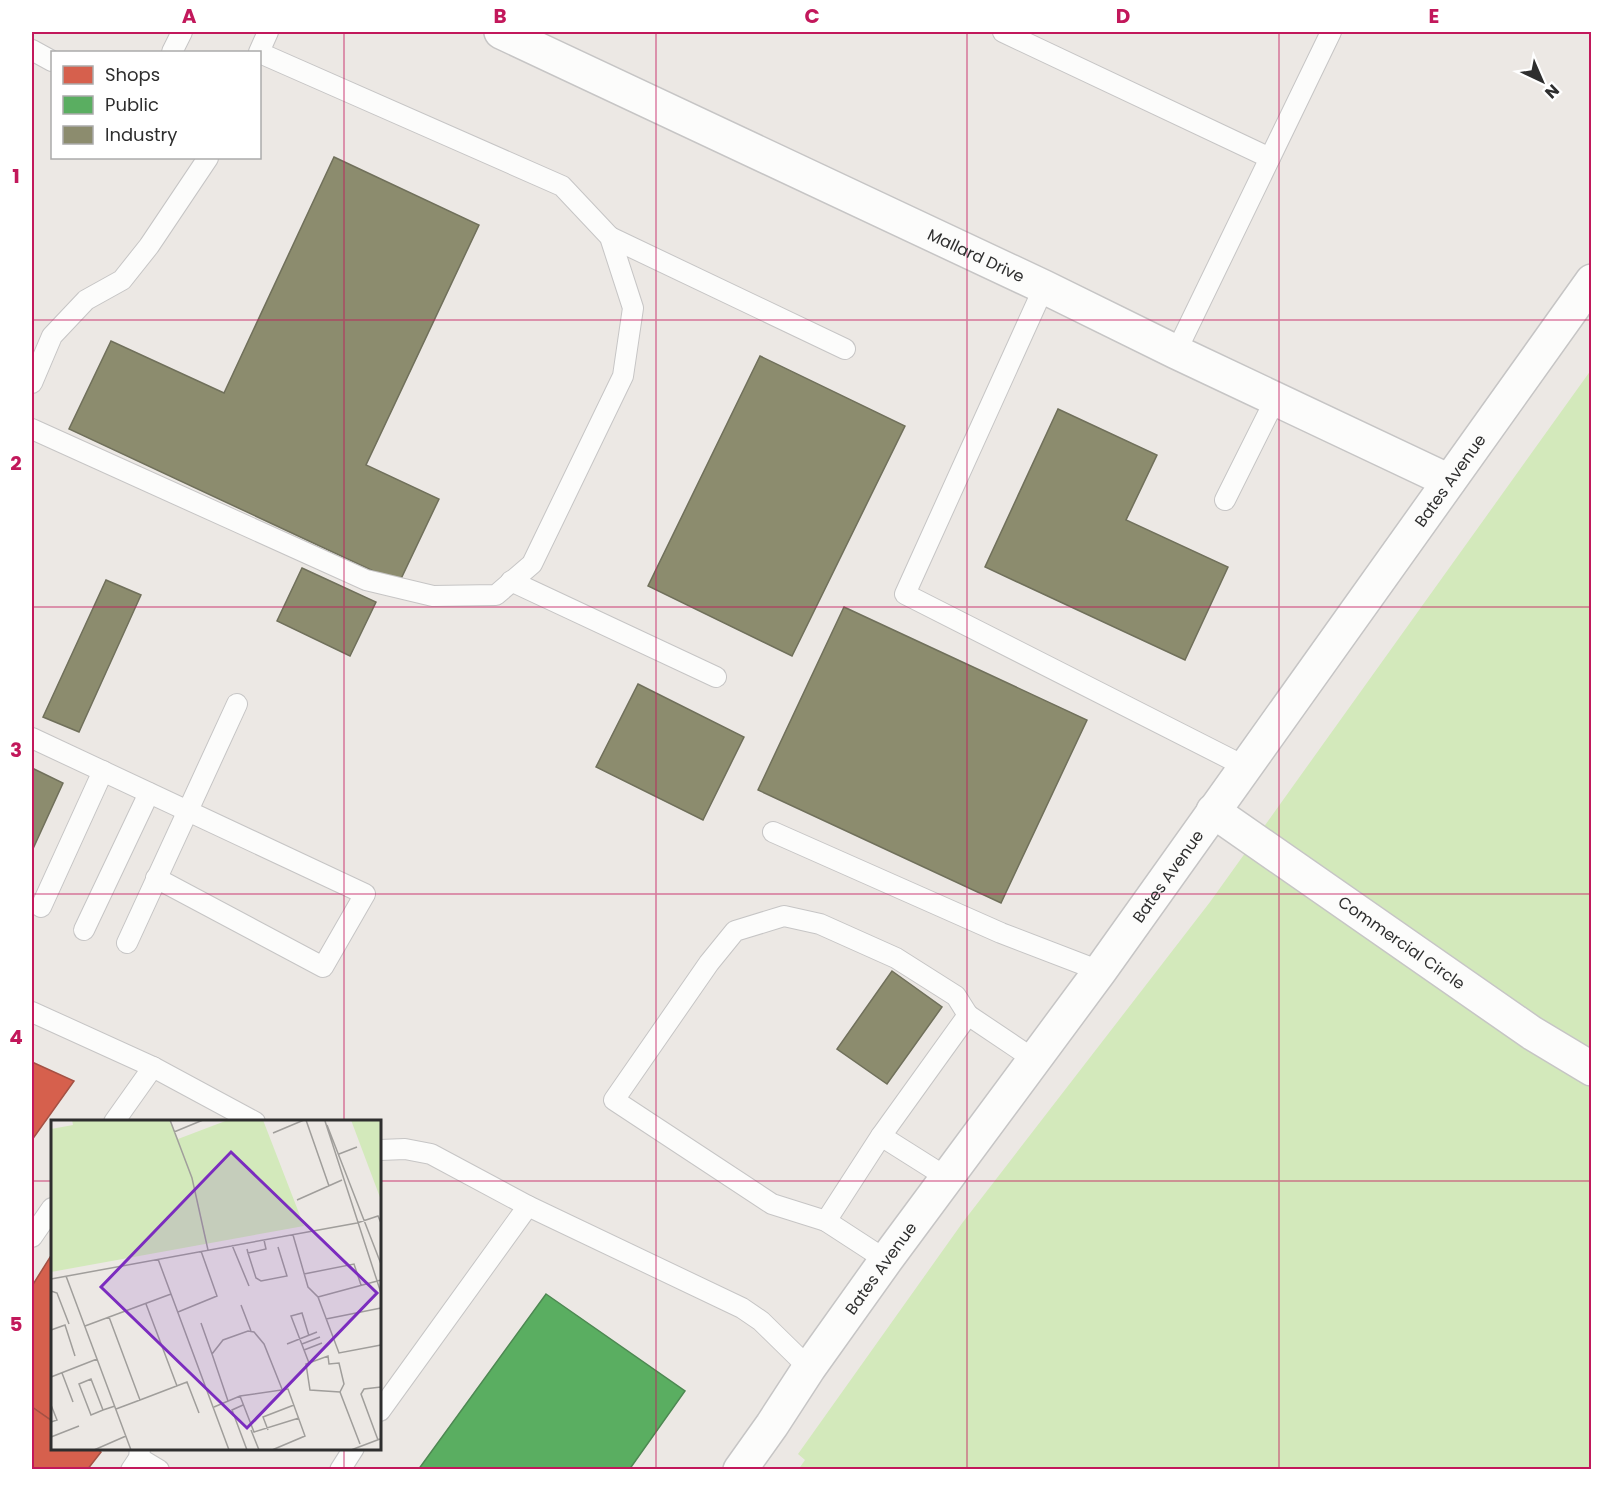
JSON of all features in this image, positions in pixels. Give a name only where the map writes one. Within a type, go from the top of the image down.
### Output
[{"type":"street","name":"Mallard Drive","points":[[501,32],[1044,287],[1449,481]]},
{"type":"street","name":"Bates Avenue","points":[[740,1470],[886,1260],[1100,971],[1592,281]]},
{"type":"street","name":"Commercial Circle","points":[[1213,811],[1532,1033],[1592,1069]]},
{"type":"lane","points":[[172,51],[182,32]]},
{"type":"lane","points":[[260,51],[268,32]]},
{"type":"lane","points":[[1003,32],[1270,158]]},
{"type":"lane","points":[[1176,352],[1331,32]]},
{"type":"lane","points":[[32,50],[51,61]]},
{"type":"lane","points":[[261,54],[562,186],[610,237],[845,349]]},
{"type":"lane","points":[[32,383],[52,336],[86,300],[122,280],[149,246],[207,159]]},
{"type":"lane","points":[[32,429],[366,580],[433,596],[496,595],[532,564],[623,376],[633,308],[610,237]]},
{"type":"lane","points":[[1044,287],[905,594],[1245,766]]},
{"type":"lane","points":[[1225,500],[1276,398]]},
{"type":"lane","points":[[511,581],[716,677]]},
{"type":"lane","points":[[126,943],[237,704]]},
{"type":"lane","points":[[32,738],[365,894],[323,967],[156,878]]},
{"type":"lane","points":[[41,907],[102,771]]},
{"type":"lane","points":[[84,930],[149,793]]},
{"type":"lane","points":[[773,832],[1001,933],[1100,971]]},
{"type":"lane","points":[[886,1260],[826,1221],[772,1204],[614,1100],[710,963],[735,931],[784,916],[820,924],[896,958],[956,996],[968,1015],[1035,1060]]},
{"type":"lane","points":[[32,1012],[153,1067],[251,1120]]},
{"type":"lane","points":[[826,1221],[881,1136],[968,1015]]},
{"type":"lane","points":[[115,1120],[153,1067]]},
{"type":"lane","points":[[881,1136],[946,1177]]},
{"type":"lane","points":[[381,1150],[405,1149],[431,1154],[528,1206],[742,1308],[761,1321],[809,1368]]},
{"type":"lane","points":[[381,1410],[528,1206]]},
{"type":"lane","points":[[32,1237],[51,1209]]},
{"type":"lane","points":[[339,1470],[353,1450]]},
{"type":"lane","points":[[136,1459],[159,1470]]},
{"type":"green space","points":[[1591,370],[1591,1469],[798,1470],[805,1460],[798,1454],[963,1222],[1210,902]]},
{"type":"building: Shops","points":[[32,1062],[74,1081],[32,1140]]},
{"type":"building: Shops","points":[[51,1256],[51,1420],[32,1407],[32,1286]]},
{"type":"building: Shops","points":[[32,1407],[51,1420],[51,1450],[98,1450],[101,1452],[87,1470],[32,1470]]},
{"type":"building: Public","points":[[546,1294],[685,1391],[629,1470],[418,1470]]},
{"type":"building: Industry","points":[[334,157],[479,225],[366,465],[439,499],[399,583],[69,429],[111,341],[224,393]]},
{"type":"building: Industry","points":[[760,356],[905,426],[792,656],[648,586]]},
{"type":"building: Industry","points":[[1058,409],[1157,455],[1126,520],[1228,567],[1185,660],[985,567]]},
{"type":"building: Industry","points":[[302,568],[376,602],[350,656],[277,621]]},
{"type":"building: Industry","points":[[106,580],[141,595],[79,732],[43,717]]},
{"type":"building: Industry","points":[[844,607],[1087,720],[1001,903],[758,790]]},
{"type":"building: Industry","points":[[638,684],[744,737],[703,820],[596,767]]},
{"type":"building: Industry","points":[[32,768],[63,783],[32,851]]},
{"type":"building: Industry","points":[[892,971],[942,1007],[887,1084],[837,1049]]}]
